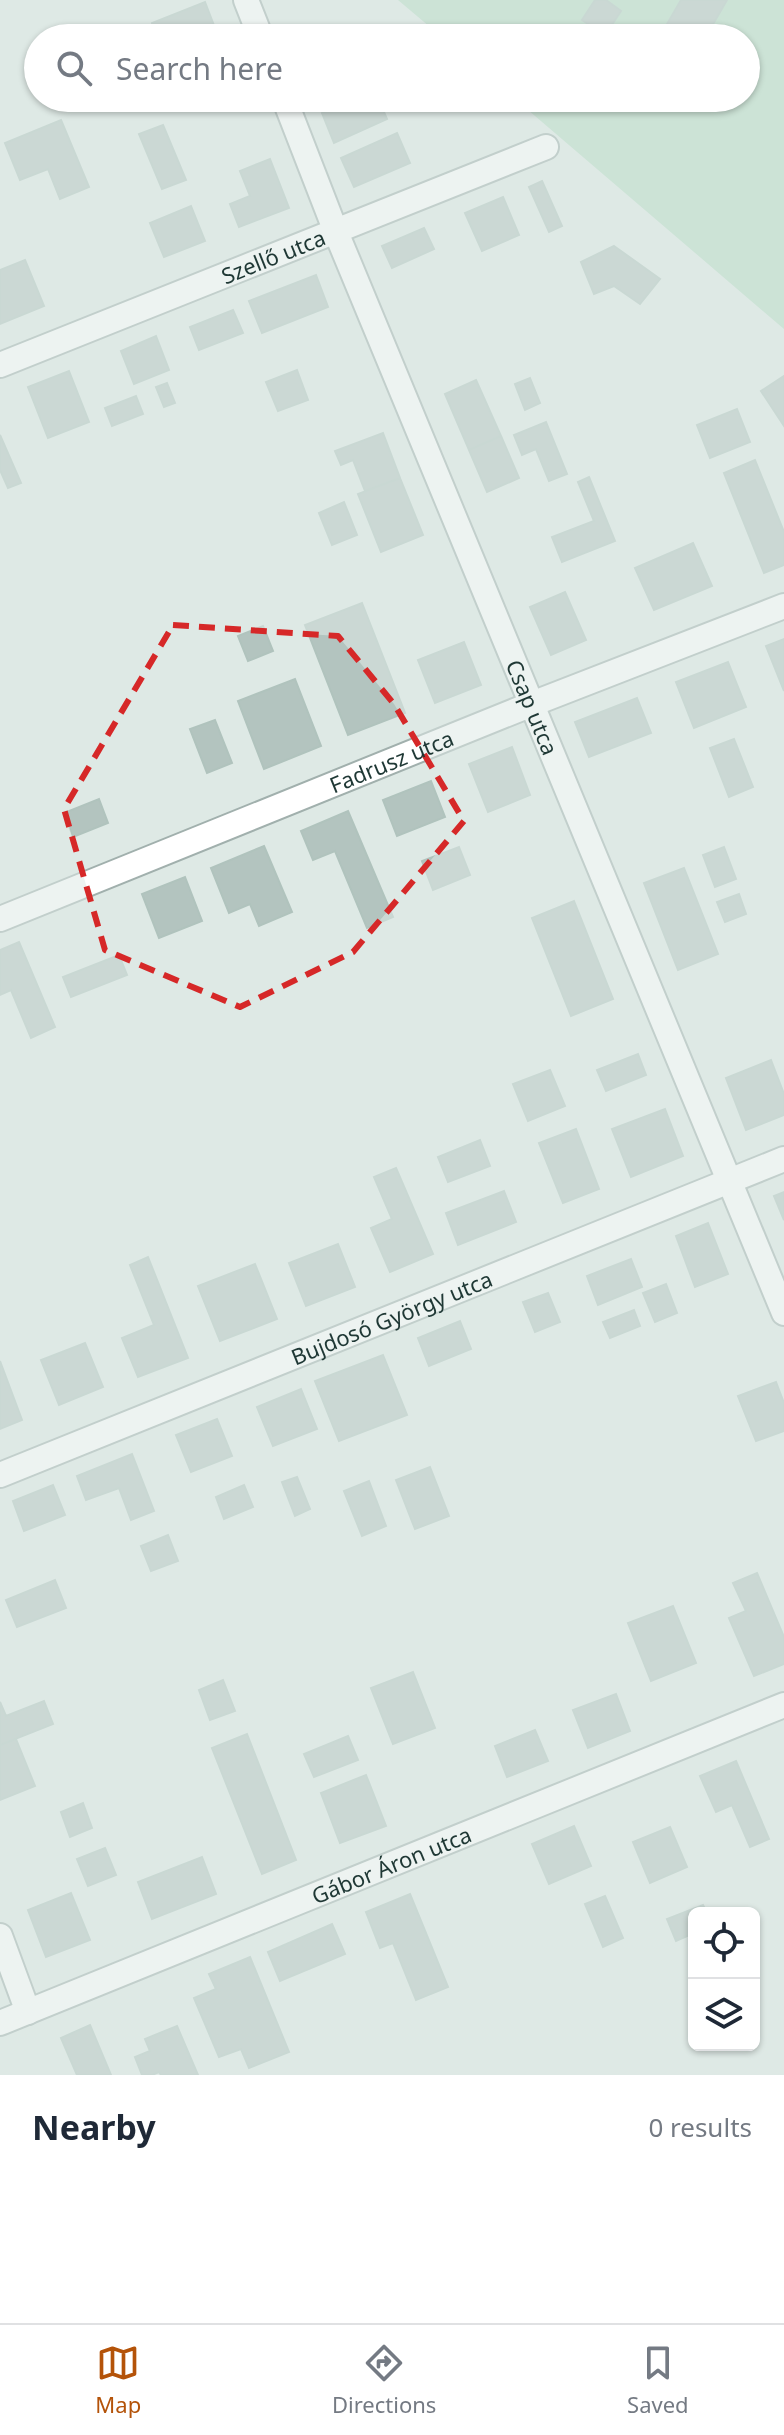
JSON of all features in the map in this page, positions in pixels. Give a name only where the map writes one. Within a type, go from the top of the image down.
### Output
[{"type":"street","points":[[246,0],[255,24]]},
{"type":"street","name":"Csap utca","points":[[289,112],[336,232],[784,1313]]},
{"type":"street","name":"Szellő utca","points":[[0,365],[546,147]]},
{"type":"street","name":"Fadrusz utca","points":[[0,919],[532,704],[784,606]]},
{"type":"street","name":"Bujdosó György utca","points":[[0,1475],[784,1159]]},
{"type":"street","name":"Gábor Áron utca","points":[[0,2023],[784,1705]]},
{"type":"street","points":[[0,1936],[28,2012]]},
{"type":"highlighted area","points":[[173,625],[338,636],[394,704],[464,821],[353,952],[240,1007],[105,950],[64,809]]},
{"type":"green space","points":[[398,0],[784,0],[784,329],[530,112],[760,112],[760,24],[426,24]]},
{"type":"building","points":[[595,0],[606,0],[621,11],[612,24],[588,24],[582,20]]},
{"type":"building","points":[[681,0],[727,0],[713,24],[667,24]]},
{"type":"building","points":[[205,2],[213,24],[152,24]]},
{"type":"building","points":[[384,112],[387,119],[334,143],[322,113]]},
{"type":"building","points":[[61,120],[89,187],[60,199],[48,169],[20,180],[5,143]]},
{"type":"building","points":[[163,125],[186,180],[162,189],[139,134]]},
{"type":"building","points":[[397,133],[410,163],[354,187],[341,158]]},
{"type":"building","points":[[270,159],[289,208],[239,227],[230,204],[250,196],[240,171]]},
{"type":"building","points":[[542,181],[562,226],[549,232],[529,187]]},
{"type":"building","points":[[503,197],[519,235],[482,251],[465,213]]},
{"type":"building","points":[[191,206],[205,241],[164,257],[150,223]]},
{"type":"building","points":[[424,228],[434,249],[392,268],[382,246]]},
{"type":"building","points":[[614,246],[660,279],[640,304],[614,286],[594,294],[581,262]]},
{"type":"building","points":[[25,260],[44,306],[0,324],[0,270]]},
{"type":"building","points":[[316,275],[328,307],[262,333],[249,301]]},
{"type":"building","points":[[233,310],[243,333],[199,350],[190,327]]},
{"type":"building","points":[[156,336],[169,370],[134,384],[121,351]]},
{"type":"building","points":[[297,370],[308,400],[278,411],[266,382]]},
{"type":"building","points":[[69,371],[89,422],[48,438],[28,387]]},
{"type":"building","points":[[784,376],[784,426],[761,391]]},
{"type":"building","points":[[530,378],[540,403],[525,410],[515,384]]},
{"type":"building","points":[[476,380],[501,436],[469,450],[445,394]]},
{"type":"building","points":[[167,383],[175,403],[164,407],[156,387]]},
{"type":"building","points":[[136,396],[143,414],[112,426],[105,408]]},
{"type":"building","points":[[737,409],[750,442],[710,458],[697,425]]},
{"type":"building","points":[[546,422],[567,474],[549,481],[536,449],[522,455],[514,435]]},
{"type":"building","points":[[383,433],[400,478],[365,491],[353,460],[341,465],[335,451]]},
{"type":"building","points":[[0,435],[21,483],[8,488],[0,470]]},
{"type":"building","points":[[501,436],[519,478],[487,492],[469,450]]},
{"type":"building","points":[[755,460],[784,532],[784,565],[764,573],[724,473]]},
{"type":"building","points":[[589,477],[615,541],[562,562],[552,537],[594,521],[578,482]]},
{"type":"building","points":[[400,478],[423,535],[381,552],[358,494]]},
{"type":"building","points":[[344,502],[357,535],[332,545],[319,513]]},
{"type":"building","points":[[693,543],[712,586],[654,610],[635,568]]},
{"type":"building","points":[[565,592],[586,640],[551,655],[530,607]]},
{"type":"building","points":[[362,603],[405,713],[348,735],[305,625]]},
{"type":"building","points":[[263,626],[273,651],[248,661],[238,636]]},
{"type":"building","points":[[784,639],[784,691],[766,646]]},
{"type":"building","points":[[464,642],[481,685],[435,703],[418,660]]},
{"type":"building","points":[[728,662],[746,707],[694,728],[676,682]]},
{"type":"building","points":[[295,679],[321,746],[264,769],[238,701]]},
{"type":"building","points":[[637,698],[651,733],[589,757],[575,722]]},
{"type":"building","points":[[215,720],[232,763],[207,773],[190,729]]},
{"type":"building","points":[[734,739],[753,787],[729,797],[710,748]]},
{"type":"building","points":[[512,747],[530,795],[488,812],[469,764]]},
{"type":"building","points":[[431,781],[445,817],[397,836],[383,800]]},
{"type":"building","points":[[99,799],[108,823],[73,837],[64,813]]},
{"type":"building","points":[[348,811],[393,917],[367,928],[335,851],[313,860],[301,831]]},
{"type":"building","points":[[264,846],[292,912],[259,926],[250,904],[229,913],[211,868]]},
{"type":"building","points":[[459,847],[470,875],[433,890],[422,861]]},
{"type":"building","points":[[724,847],[736,879],[715,887],[703,855]]},
{"type":"building","points":[[684,868],[718,954],[678,970],[644,883]]},
{"type":"building","points":[[185,877],[202,921],[159,938],[142,894]]},
{"type":"building","points":[[739,894],[746,914],[725,922],[717,902]]},
{"type":"building","points":[[574,901],[613,999],[571,1016],[532,918]]},
{"type":"building","points":[[19,942],[55,1027],[31,1038],[11,990],[0,995],[0,950]]},
{"type":"building","points":[[119,955],[127,975],[71,997],[63,977]]},
{"type":"building","points":[[638,1054],[646,1075],[606,1091],[597,1070]]},
{"type":"building","points":[[771,1060],[784,1094],[784,1115],[746,1130],[726,1078]]},
{"type":"building","points":[[550,1070],[565,1106],[528,1121],[513,1084]]},
{"type":"building","points":[[665,1109],[683,1156],[631,1177],[612,1129]]},
{"type":"building","points":[[576,1129],[599,1189],[563,1203],[539,1143]]},
{"type":"building","points":[[480,1140],[490,1166],[448,1182],[438,1157]]},
{"type":"building","points":[[396,1168],[433,1254],[390,1272],[371,1228],[392,1219],[374,1177]]},
{"type":"building","points":[[504,1191],[516,1222],[458,1245],[446,1213]]},
{"type":"building","points":[[784,1192],[784,1220],[774,1196]]},
{"type":"building","points":[[708,1223],[728,1274],[695,1287],[676,1236]]},
{"type":"building","points":[[338,1244],[355,1287],[306,1306],[289,1263]]},
{"type":"building","points":[[148,1257],[188,1358],[138,1377],[122,1338],[154,1325],[130,1265]]},
{"type":"building","points":[[631,1259],[642,1287],[598,1305],[587,1276]]},
{"type":"building","points":[[255,1264],[277,1319],[220,1341],[198,1286]]},
{"type":"building","points":[[666,1284],[677,1313],[655,1322],[643,1293]]},
{"type":"building","points":[[548,1293],[560,1322],[535,1332],[523,1302]]},
{"type":"building","points":[[634,1310],[640,1326],[610,1338],[603,1322]]},
{"type":"building","points":[[460,1321],[471,1349],[429,1366],[418,1338]]},
{"type":"building","points":[[85,1343],[103,1387],[59,1405],[41,1360]]},
{"type":"building","points":[[383,1355],[407,1415],[339,1441],[315,1381]]},
{"type":"building","points":[[0,1361],[22,1420],[0,1429]]},
{"type":"building","points":[[776,1382],[784,1403],[784,1431],[756,1441],[738,1396]]},
{"type":"building","points":[[301,1389],[317,1429],[273,1446],[257,1407]]},
{"type":"building","points":[[217,1419],[232,1456],[191,1472],[176,1435]]},
{"type":"building","points":[[132,1454],[154,1511],[131,1520],[119,1488],[86,1500],[77,1476]]},
{"type":"building","points":[[430,1467],[449,1516],[415,1529],[396,1480]]},
{"type":"building","points":[[297,1477],[310,1509],[295,1516],[282,1482]]},
{"type":"building","points":[[369,1481],[386,1526],[362,1536],[344,1491]]},
{"type":"building","points":[[53,1485],[65,1515],[24,1531],[13,1501]]},
{"type":"building","points":[[244,1485],[253,1507],[224,1519],[216,1497]]},
{"type":"building","points":[[168,1535],[178,1561],[151,1571],[141,1546]]},
{"type":"building","points":[[757,1573],[784,1637],[784,1664],[754,1676],[729,1618],[746,1611],[733,1583]]},
{"type":"building","points":[[55,1580],[66,1608],[17,1627],[6,1600]]},
{"type":"building","points":[[673,1606],[696,1663],[651,1681],[628,1623]]},
{"type":"building","points":[[413,1672],[435,1728],[393,1744],[371,1688]]},
{"type":"building","points":[[223,1680],[235,1711],[210,1720],[199,1690]]},
{"type":"building","points":[[616,1694],[630,1731],[588,1748],[573,1710]]},
{"type":"building","points":[[44,1701],[53,1724],[0,1745],[0,1702],[6,1716]]},
{"type":"building","points":[[535,1730],[548,1761],[507,1777],[495,1746]]},
{"type":"building","points":[[247,1734],[296,1860],[262,1874],[212,1748]]},
{"type":"building","points":[[348,1736],[358,1760],[314,1777],[304,1754]]},
{"type":"building","points":[[16,1739],[35,1786],[0,1800],[0,1745]]},
{"type":"building","points":[[736,1761],[769,1839],[750,1847],[732,1805],[716,1812],[700,1776]]},
{"type":"building","points":[[366,1775],[386,1826],[340,1843],[321,1793]]},
{"type":"building","points":[[83,1803],[92,1828],[70,1837],[61,1812]]},
{"type":"building","points":[[574,1826],[591,1866],[549,1884],[532,1844]]},
{"type":"building","points":[[670,1827],[687,1867],[650,1883],[633,1842]]},
{"type":"building","points":[[105,1848],[116,1875],[88,1886],[77,1859]]},
{"type":"building","points":[[202,1857],[216,1894],[152,1919],[138,1882]]},
{"type":"building","points":[[71,1893],[90,1940],[46,1957],[28,1910]]},
{"type":"building","points":[[410,1894],[448,1987],[416,2000],[393,1943],[380,1948],[366,1912]]},
{"type":"building","points":[[605,1896],[623,1938],[603,1947],[585,1904]]},
{"type":"building","points":[[688,1911],[688,1936],[676,1941],[667,1919]]},
{"type":"building","points":[[332,1924],[345,1954],[280,1981],[268,1952]]},
{"type":"building","points":[[250,1957],[289,2052],[249,2068],[241,2049],[219,2057],[194,1998],[216,1989],[209,1974]]},
{"type":"building","points":[[90,2025],[111,2075],[77,2075],[61,2038]]},
{"type":"building","points":[[177,2026],[198,2075],[161,2075],[159,2072],[142,2075],[135,2057],[150,2051],[145,2039]]}]
